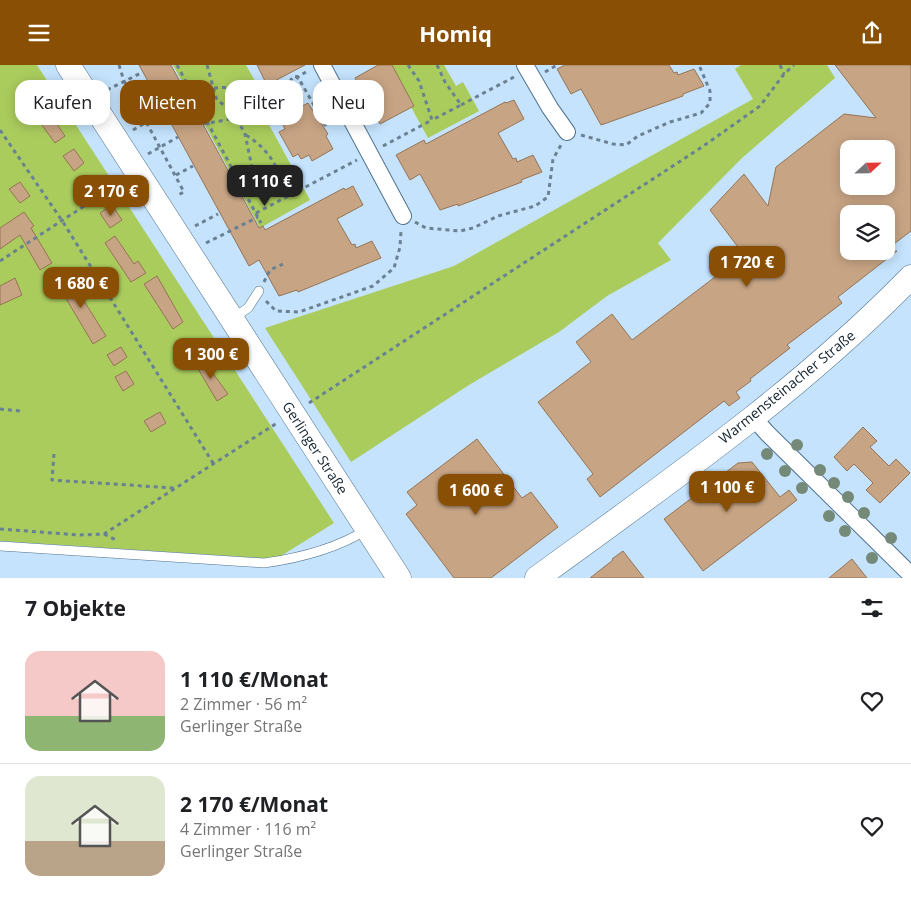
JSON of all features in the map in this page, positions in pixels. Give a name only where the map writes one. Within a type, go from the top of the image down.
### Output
[{"type":"street","name":"Gerlinger Straße","points":[[68,65],[142,163],[231,319],[399,578]]},
{"type":"street","points":[[317,67],[326,80]]},
{"type":"street","points":[[526,67],[550,108],[568,132]]},
{"type":"street","points":[[354,125],[403,216]]},
{"type":"street","name":"Warmensteinacher Straße","points":[[537,578],[753,417],[827,357],[911,277]]},
{"type":"street","points":[[753,417],[911,575]]},
{"type":"lane","points":[[231,319],[248,308],[259,291]]},
{"type":"lane","points":[[0,546],[264,563],[292,559],[335,546],[368,529]]},
{"type":"path","points":[[119,65],[124,80]]},
{"type":"path","points":[[177,65],[185,80]]},
{"type":"path","points":[[207,65],[216,98],[225,107]]},
{"type":"path","points":[[408,65],[419,81],[432,120]]},
{"type":"path","points":[[437,65],[445,82],[461,105]]},
{"type":"path","points":[[283,264],[270,270],[259,291],[276,311],[284,313],[298,312],[373,286],[394,268],[400,247],[403,216],[426,228],[460,231],[473,228],[498,215],[535,206],[548,197],[553,159],[568,132],[613,144],[626,145],[638,136],[670,122],[701,113],[710,103],[710,91],[699,65]]},
{"type":"path","points":[[780,65],[784,74]]},
{"type":"path","points":[[309,403],[702,147],[760,106],[784,74],[794,65]]},
{"type":"path","points":[[292,80],[294,77],[298,77],[317,67]]},
{"type":"path","points":[[206,243],[286,197],[461,105],[526,67]]},
{"type":"path","points":[[126,80],[143,72]]},
{"type":"path","points":[[298,77],[313,104]]},
{"type":"path","points":[[133,130],[142,125]]},
{"type":"path","points":[[149,125],[184,192],[176,196]]},
{"type":"path","points":[[211,125],[261,223]]},
{"type":"path","points":[[240,125],[245,134],[254,177]]},
{"type":"path","points":[[0,130],[63,222],[213,463]]},
{"type":"path","points":[[245,134],[268,151],[282,178],[286,197]]},
{"type":"path","points":[[0,261],[63,222],[142,163],[160,146],[178,137]]},
{"type":"path","points":[[176,175],[193,166]]},
{"type":"path","points":[[195,226],[218,214]]},
{"type":"path","points":[[0,409],[20,411]]},
{"type":"path","points":[[0,529],[79,535],[104,533],[279,421]]},
{"type":"path","points":[[54,454],[52,480],[174,488]]},
{"type":"green space","points":[[0,65],[37,65],[47,80],[15,80],[15,125],[76,125],[334,523],[276,559],[0,541]]},
{"type":"green space","points":[[173,65],[246,65],[254,80],[225,80],[225,125],[269,125],[310,200],[260,228],[205,125],[215,125],[215,80],[181,80]]},
{"type":"green space","points":[[388,65],[444,65],[456,86],[463,82],[479,111],[428,138]]},
{"type":"green space","points":[[741,65],[827,65],[835,78],[742,158],[658,243],[671,260],[607,296],[559,332],[469,385],[351,462],[265,328],[454,266],[753,99],[735,69]]},
{"type":"building","points":[[139,65],[171,65],[179,80],[147,80]]},
{"type":"building","points":[[257,65],[305,65],[276,80],[264,80]]},
{"type":"building","points":[[378,65],[392,65],[414,106],[384,122],[384,80],[356,80],[355,78]]},
{"type":"building","points":[[565,65],[669,65],[674,73],[677,72],[678,75],[694,69],[704,86],[683,94],[683,96],[601,125],[581,89],[571,94],[557,69]]},
{"type":"building","points":[[835,65],[911,65],[911,231],[895,243],[895,205],[840,205],[840,260],[885,260],[838,297],[842,303],[787,345],[790,348],[736,392],[740,398],[729,406],[724,401],[600,497],[587,479],[593,474],[538,402],[591,362],[576,342],[612,314],[632,340],[744,255],[710,210],[744,174],[768,206],[776,167],[844,114],[876,118]]},
{"type":"building","points":[[514,100],[524,119],[498,133],[513,159],[516,158],[517,162],[533,155],[542,172],[521,180],[522,182],[458,206],[458,204],[440,210],[420,174],[410,180],[396,155],[424,140],[426,144],[505,102]]},
{"type":"building","points":[[308,103],[313,111],[313,125],[322,125],[328,134],[326,136],[333,149],[312,161],[309,155],[301,159],[298,154],[293,157],[279,132],[285,129],[283,125],[303,125],[303,106]]},
{"type":"building","points":[[42,125],[57,125],[65,136],[55,143]]},
{"type":"building","points":[[172,125],[203,125],[259,228],[263,226],[265,230],[344,188],[345,190],[353,186],[363,205],[337,219],[352,245],[355,244],[356,248],[372,241],[381,258],[298,292],[297,290],[279,296],[259,260],[249,266]]},
{"type":"building","points":[[74,149],[84,163],[74,171],[63,156]]},
{"type":"building","points":[[20,182],[30,196],[20,203],[9,189]]},
{"type":"building","points":[[112,205],[122,220],[110,228],[100,213]]},
{"type":"building","points":[[24,212],[34,226],[31,228],[52,263],[40,270],[20,235],[0,249],[0,228]]},
{"type":"building","points":[[115,236],[134,264],[138,261],[146,273],[131,282],[105,243]]},
{"type":"building","points":[[67,274],[106,336],[93,344],[55,280]]},
{"type":"building","points":[[157,276],[183,322],[173,329],[144,284]]},
{"type":"building","points":[[15,278],[22,295],[0,305],[0,286]]},
{"type":"building","points":[[121,347],[127,357],[114,366],[107,355]]},
{"type":"building","points":[[201,357],[228,394],[217,401],[194,362]]},
{"type":"building","points":[[126,371],[134,384],[123,391],[115,377]]},
{"type":"building","points":[[160,412],[166,423],[151,432],[144,421]]},
{"type":"building","points":[[863,427],[877,441],[870,447],[889,466],[896,459],[910,473],[880,503],[866,490],[873,483],[854,464],[847,471],[834,457]]},
{"type":"building","points":[[477,439],[522,498],[531,492],[558,527],[491,578],[454,578],[406,514],[417,505],[407,492]]},
{"type":"building","points":[[752,462],[780,497],[789,490],[797,500],[703,571],[664,519],[738,463]]},
{"type":"building","points":[[623,551],[644,578],[590,578],[612,559]]},
{"type":"building","points":[[852,559],[867,578],[829,578]]}]
